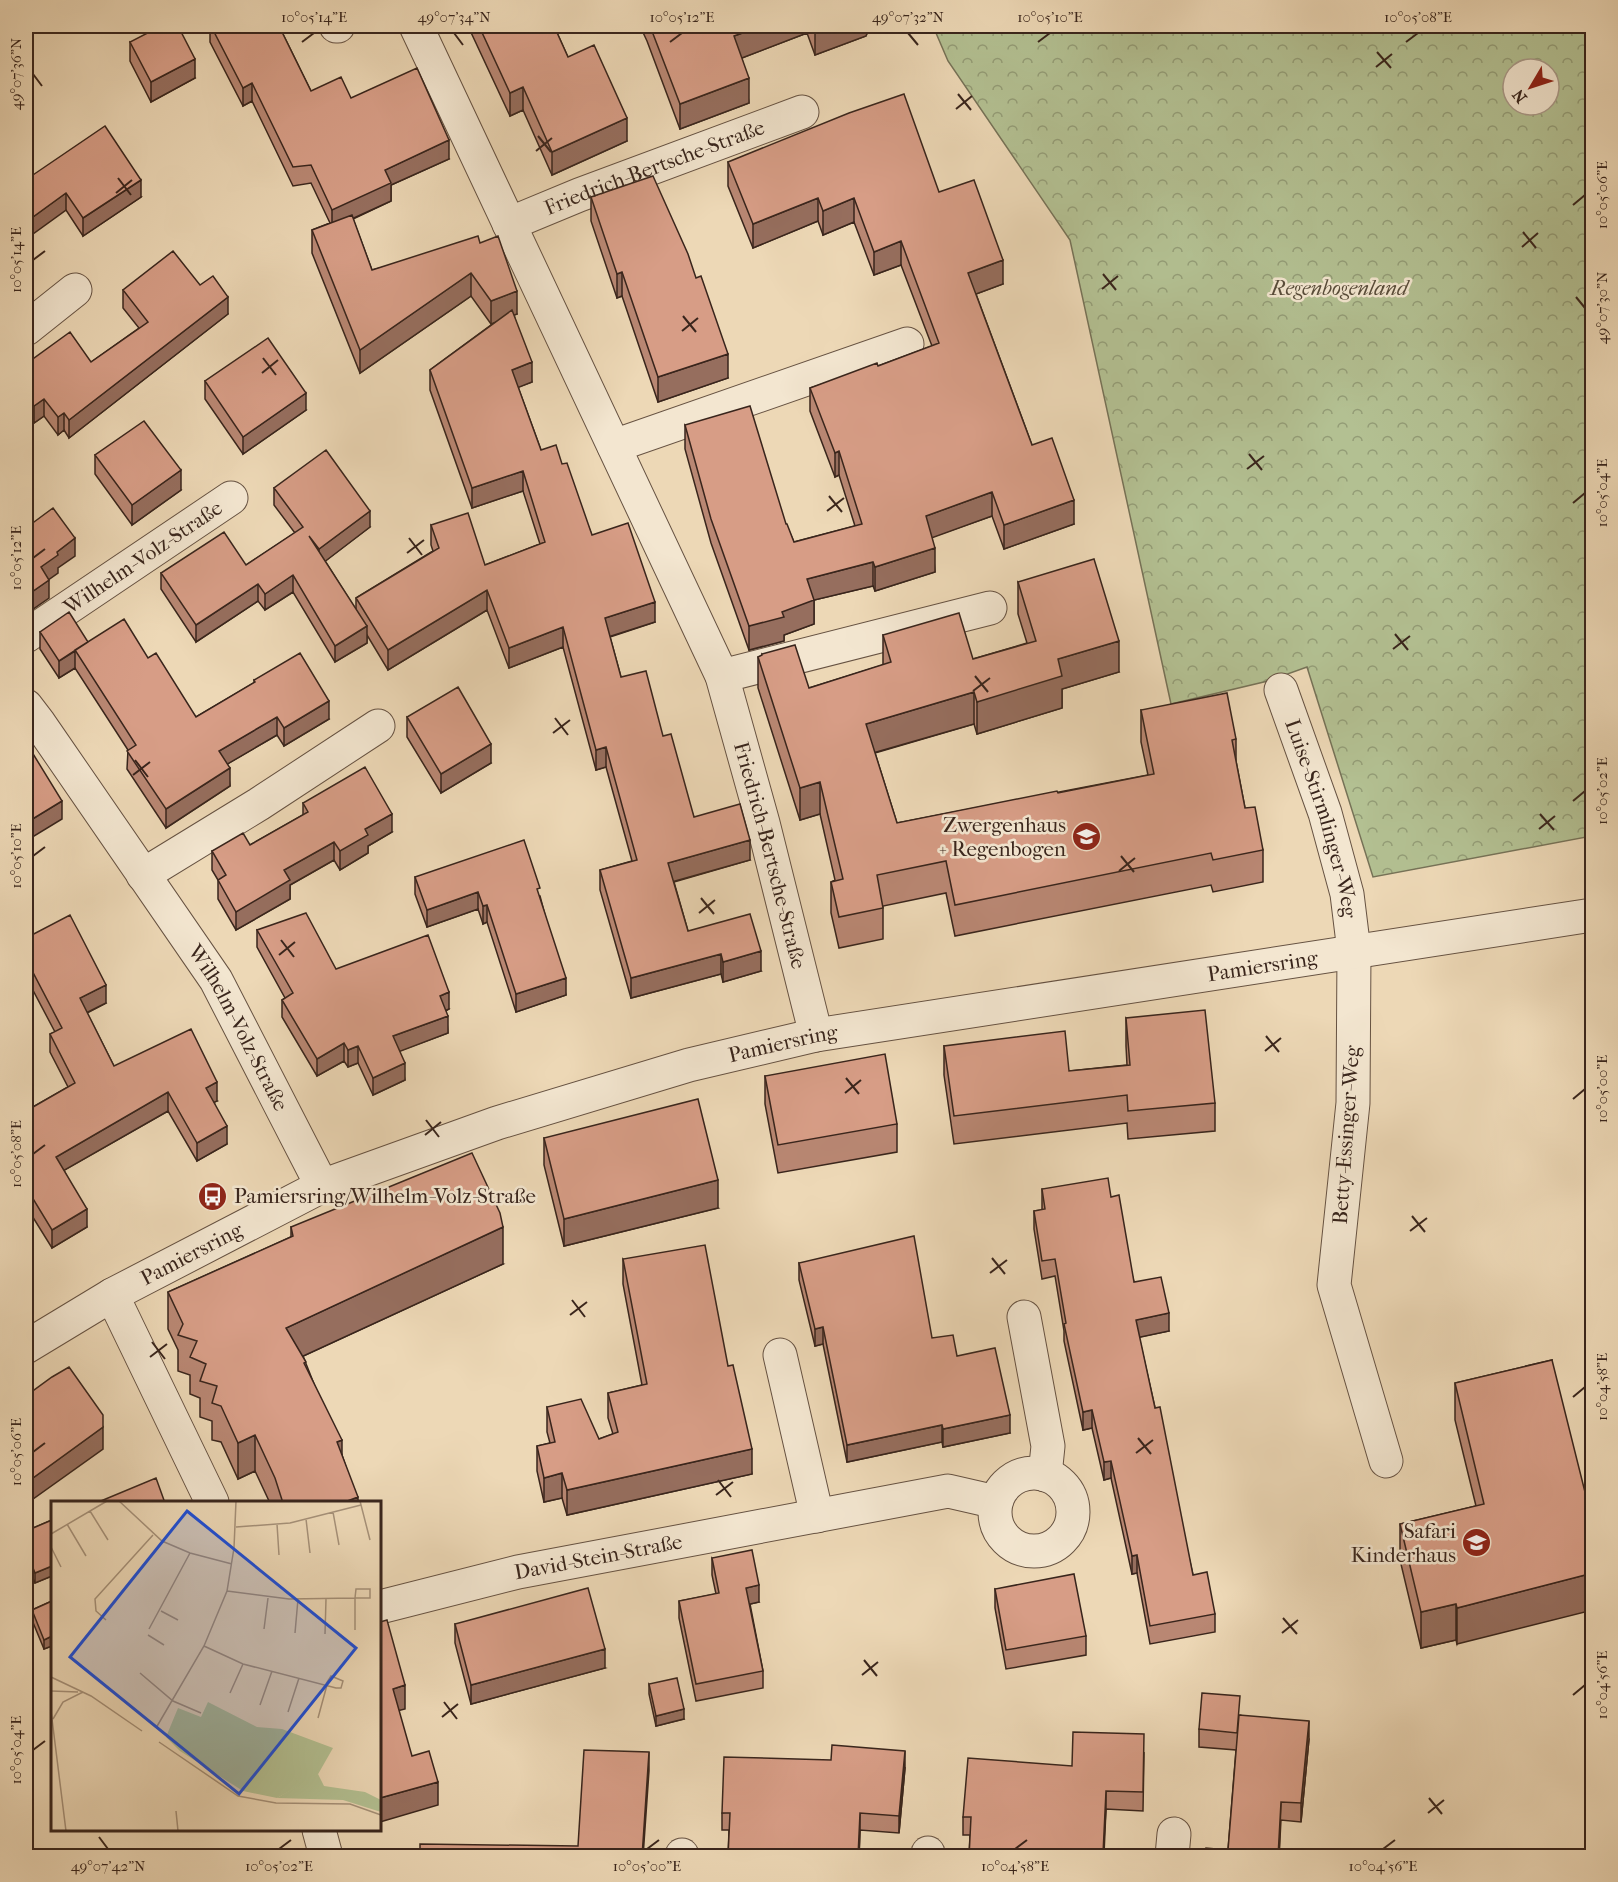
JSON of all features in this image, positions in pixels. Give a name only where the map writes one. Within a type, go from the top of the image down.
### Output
[{"type":"street","name":"Friedrich-Bertsche-Straße","points":[[416,26],[722,676],[763,823],[816,1035]]},
{"type":"street","name":"Friedrich-Bertsche-Straße","points":[[509,224],[579,195],[802,112]]},
{"type":"street","points":[[26,329],[75,290]]},
{"type":"street","points":[[614,446],[907,344]]},
{"type":"street","name":"Wilhelm-Volz-Straße","points":[[26,636],[231,498]]},
{"type":"street","points":[[722,676],[990,608]]},
{"type":"street","name":"Luise-Stirmlinger-Weg","points":[[1281,690],[1325,813],[1347,894],[1353,951]]},
{"type":"street","name":"Wilhelm-Volz-Straße","points":[[26,706],[216,980],[322,1186]]},
{"type":"street","points":[[143,875],[259,804],[378,726]]},
{"type":"street","name":"Pamiersring","points":[[26,1347],[112,1295],[322,1186],[519,1116],[689,1065],[816,1035],[1593,915]]},
{"type":"street","name":"Betty-Essinger-Weg","points":[[1353,951],[1353,1103],[1334,1285],[1386,1461]]},
{"type":"street","points":[[112,1295],[211,1501]]},
{"type":"street","points":[[1024,1317],[1048,1446],[1044,1475]]},
{"type":"street","points":[[780,1356],[817,1516]]},
{"type":"street","points":[[1032,1473],[1044,1475],[1055,1480],[1072,1501],[1070,1528],[1052,1547],[1038,1551],[1025,1550],[1012,1545],[1004,1536],[995,1514],[996,1502],[1001,1491],[1020,1476],[1032,1473]]},
{"type":"street","name":"David-Stein-Straße","points":[[381,1607],[518,1572],[948,1491],[996,1502]]},
{"type":"street","points":[[319,1831],[326,1857]]},
{"type":"green space","name":"Regenbogenland","points":[[933,26],[1584,26],[1592,82],[1592,836],[1373,877],[1307,667],[1268,681],[1171,704],[1070,240],[948,61]]},
{"type":"building","points":[[161,26],[178,26],[195,59],[151,82],[130,42]]},
{"type":"building","points":[[211,26],[279,26],[311,91],[341,77],[351,98],[417,68],[449,140],[385,170],[391,183],[332,210],[311,165],[293,167],[252,83],[243,88]]},
{"type":"building","points":[[479,26],[554,26],[568,57],[594,45],[627,118],[552,152],[523,87],[510,93]]},
{"type":"building","points":[[650,26],[762,26],[734,36],[749,78],[680,104]]},
{"type":"building","points":[[813,26],[827,26],[815,30]]},
{"type":"building","points":[[26,82],[33,92],[26,98]]},
{"type":"building","points":[[904,94],[939,192],[974,180],[1003,260],[968,273],[1032,445],[1052,438],[1074,500],[1004,525],[992,492],[926,516],[935,548],[875,567],[873,562],[807,579],[814,600],[782,612],[784,617],[749,626],[711,519],[685,425],[750,406],[786,524],[794,542],[862,524],[839,451],[835,453],[810,388],[939,343],[901,241],[874,252],[854,198],[823,211],[818,198],[753,224],[728,162],[849,113]]},
{"type":"building","points":[[105,126],[141,180],[83,218],[66,193],[26,222],[26,177],[27,179]]},
{"type":"building","points":[[653,176],[688,254],[696,278],[701,276],[728,354],[658,377],[622,272],[617,274],[591,197]]},
{"type":"building","points":[[352,215],[372,270],[478,236],[480,243],[498,236],[517,291],[491,301],[471,273],[360,350],[312,230]]},
{"type":"building","points":[[173,251],[200,285],[213,276],[228,297],[69,420],[64,413],[58,417],[44,399],[34,406],[26,395],[26,364],[70,332],[91,362],[148,322],[123,290]]},
{"type":"building","points":[[512,310],[532,362],[512,370],[541,450],[556,445],[562,464],[567,463],[592,535],[628,523],[655,602],[605,618],[621,677],[646,671],[663,736],[671,734],[694,817],[740,804],[750,840],[668,863],[688,931],[750,914],[761,951],[723,962],[721,954],[631,978],[600,870],[637,860],[606,747],[596,750],[563,627],[509,648],[487,590],[388,650],[356,598],[439,548],[431,525],[468,513],[485,565],[545,542],[523,471],[472,488],[430,370]]},
{"type":"building","points":[[268,338],[306,393],[243,437],[205,381]]},
{"type":"building","points":[[144,421],[181,470],[132,505],[95,455]]},
{"type":"building","points":[[326,450],[370,511],[319,549],[309,536],[367,626],[335,646],[293,575],[265,594],[258,584],[196,625],[161,573],[224,532],[246,565],[303,527],[274,488]]},
{"type":"building","points":[[53,508],[75,538],[57,552],[58,555],[41,567],[49,580],[26,596],[26,510],[34,522]]},
{"type":"building","points":[[1094,559],[1119,641],[1058,659],[1062,676],[977,702],[974,692],[866,724],[897,823],[1154,774],[1141,710],[1227,693],[1236,739],[1232,740],[1245,808],[1255,807],[1263,850],[1213,860],[1211,853],[955,905],[946,861],[877,875],[883,908],[839,917],[831,882],[843,879],[820,782],[800,788],[758,657],[795,645],[809,688],[891,662],[883,635],[959,613],[973,659],[1036,641],[1018,582]]},
{"type":"building","points":[[69,612],[88,642],[59,661],[40,632]]},
{"type":"building","points":[[124,619],[148,658],[156,653],[196,717],[300,653],[329,701],[284,728],[277,717],[219,751],[230,768],[166,809],[127,751],[136,745],[75,650]]},
{"type":"building","points":[[458,687],[491,744],[441,774],[407,717]]},
{"type":"building","points":[[26,745],[62,801],[26,823]]},
{"type":"building","points":[[365,767],[392,814],[365,829],[368,835],[340,851],[334,842],[284,870],[290,880],[236,912],[218,880],[226,875],[212,851],[243,833],[250,845],[308,812],[303,803]]},
{"type":"building","points":[[524,840],[540,888],[537,889],[566,978],[516,994],[487,905],[483,906],[478,892],[427,910],[415,877]]},
{"type":"building","points":[[26,910],[33,924],[26,928]]},
{"type":"building","points":[[306,913],[336,969],[428,935],[449,992],[440,996],[448,1016],[393,1036],[405,1063],[373,1078],[358,1046],[348,1050],[344,1043],[317,1059],[282,1000],[293,993],[257,930]]},
{"type":"building","points":[[70,915],[106,985],[80,998],[114,1066],[191,1029],[217,1082],[206,1088],[227,1126],[197,1143],[168,1092],[56,1157],[87,1209],[52,1230],[29,1192],[26,1194],[26,1111],[75,1083],[50,1034],[62,1028],[26,959],[26,938]]},
{"type":"building","points":[[1205,1010],[1215,1103],[1128,1111],[1127,1095],[954,1116],[944,1046],[1065,1031],[1069,1071],[1130,1065],[1126,1018]]},
{"type":"building","points":[[885,1054],[897,1124],[778,1145],[765,1076]]},
{"type":"building","points":[[698,1099],[718,1180],[564,1219],[544,1138]]},
{"type":"building","points":[[472,1153],[500,1213],[503,1227],[286,1328],[306,1362],[304,1363],[342,1440],[337,1442],[358,1497],[347,1501],[282,1501],[275,1478],[255,1435],[238,1443],[221,1406],[212,1403],[217,1386],[200,1381],[206,1364],[190,1357],[197,1341],[178,1335],[183,1324],[168,1292],[293,1236],[291,1227]]},
{"type":"building","points":[[1108,1178],[1111,1197],[1119,1195],[1134,1282],[1161,1277],[1169,1313],[1136,1320],[1155,1408],[1160,1407],[1193,1575],[1207,1572],[1215,1614],[1150,1626],[1137,1555],[1132,1556],[1111,1461],[1104,1462],[1092,1410],[1083,1412],[1064,1324],[1066,1323],[1055,1259],[1042,1261],[1034,1211],[1045,1209],[1042,1189]]},
{"type":"building","points":[[914,1236],[932,1338],[953,1335],[957,1356],[995,1348],[1010,1415],[943,1429],[942,1425],[847,1445],[823,1327],[815,1329],[799,1263]]},
{"type":"building","points":[[705,1245],[728,1366],[733,1365],[752,1449],[567,1490],[562,1473],[544,1478],[537,1446],[555,1442],[547,1407],[581,1399],[599,1439],[618,1432],[608,1393],[647,1384],[623,1259]]},
{"type":"building","points":[[1552,1360],[1593,1524],[1593,1573],[1457,1608],[1456,1604],[1421,1612],[1400,1524],[1484,1504],[1455,1383]]},
{"type":"building","points":[[69,1367],[103,1415],[103,1427],[26,1483],[26,1396]]},
{"type":"building","points":[[156,1478],[164,1501],[101,1501]]},
{"type":"building","points":[[51,1520],[51,1566],[35,1573],[26,1550],[26,1531]]},
{"type":"building","points":[[752,1550],[759,1585],[746,1588],[763,1671],[696,1684],[679,1601],[719,1593],[712,1558]]},
{"type":"building","points":[[1074,1574],[1086,1636],[1006,1650],[995,1589]]},
{"type":"building","points":[[588,1588],[605,1649],[471,1685],[455,1624]]},
{"type":"building","points":[[51,1601],[51,1636],[44,1640],[32,1610]]},
{"type":"building","points":[[387,1620],[405,1685],[393,1689],[412,1756],[429,1751],[438,1782],[381,1798],[381,1622]]},
{"type":"building","points":[[677,1678],[684,1709],[656,1716],[649,1684]]},
{"type":"building","points":[[1202,1693],[1240,1696],[1237,1733],[1199,1729]]},
{"type":"building","points":[[1239,1715],[1309,1721],[1301,1803],[1281,1802],[1278,1857],[1206,1857],[1206,1848],[1228,1850]]},
{"type":"building","points":[[1073,1732],[1144,1734],[1143,1792],[1106,1791],[1103,1854],[1130,1855],[1130,1857],[969,1857],[971,1817],[963,1817],[968,1758],[1072,1766]]},
{"type":"building","points":[[832,1745],[905,1751],[899,1816],[860,1813],[858,1857],[728,1857],[730,1813],[722,1813],[724,1757],[831,1760]]},
{"type":"building","points":[[584,1750],[649,1752],[642,1857],[420,1857],[420,1844],[578,1846]]},
{"type":"place","name":"Zwergenhaus + Regenbogen","points":[[1087,837]]},
{"type":"place","name":"Pamiersring/Wilhelm-Volz-Straße","points":[[213,1196]]},
{"type":"place","name":"Safari Kinderhaus","points":[[1477,1543]]}]
